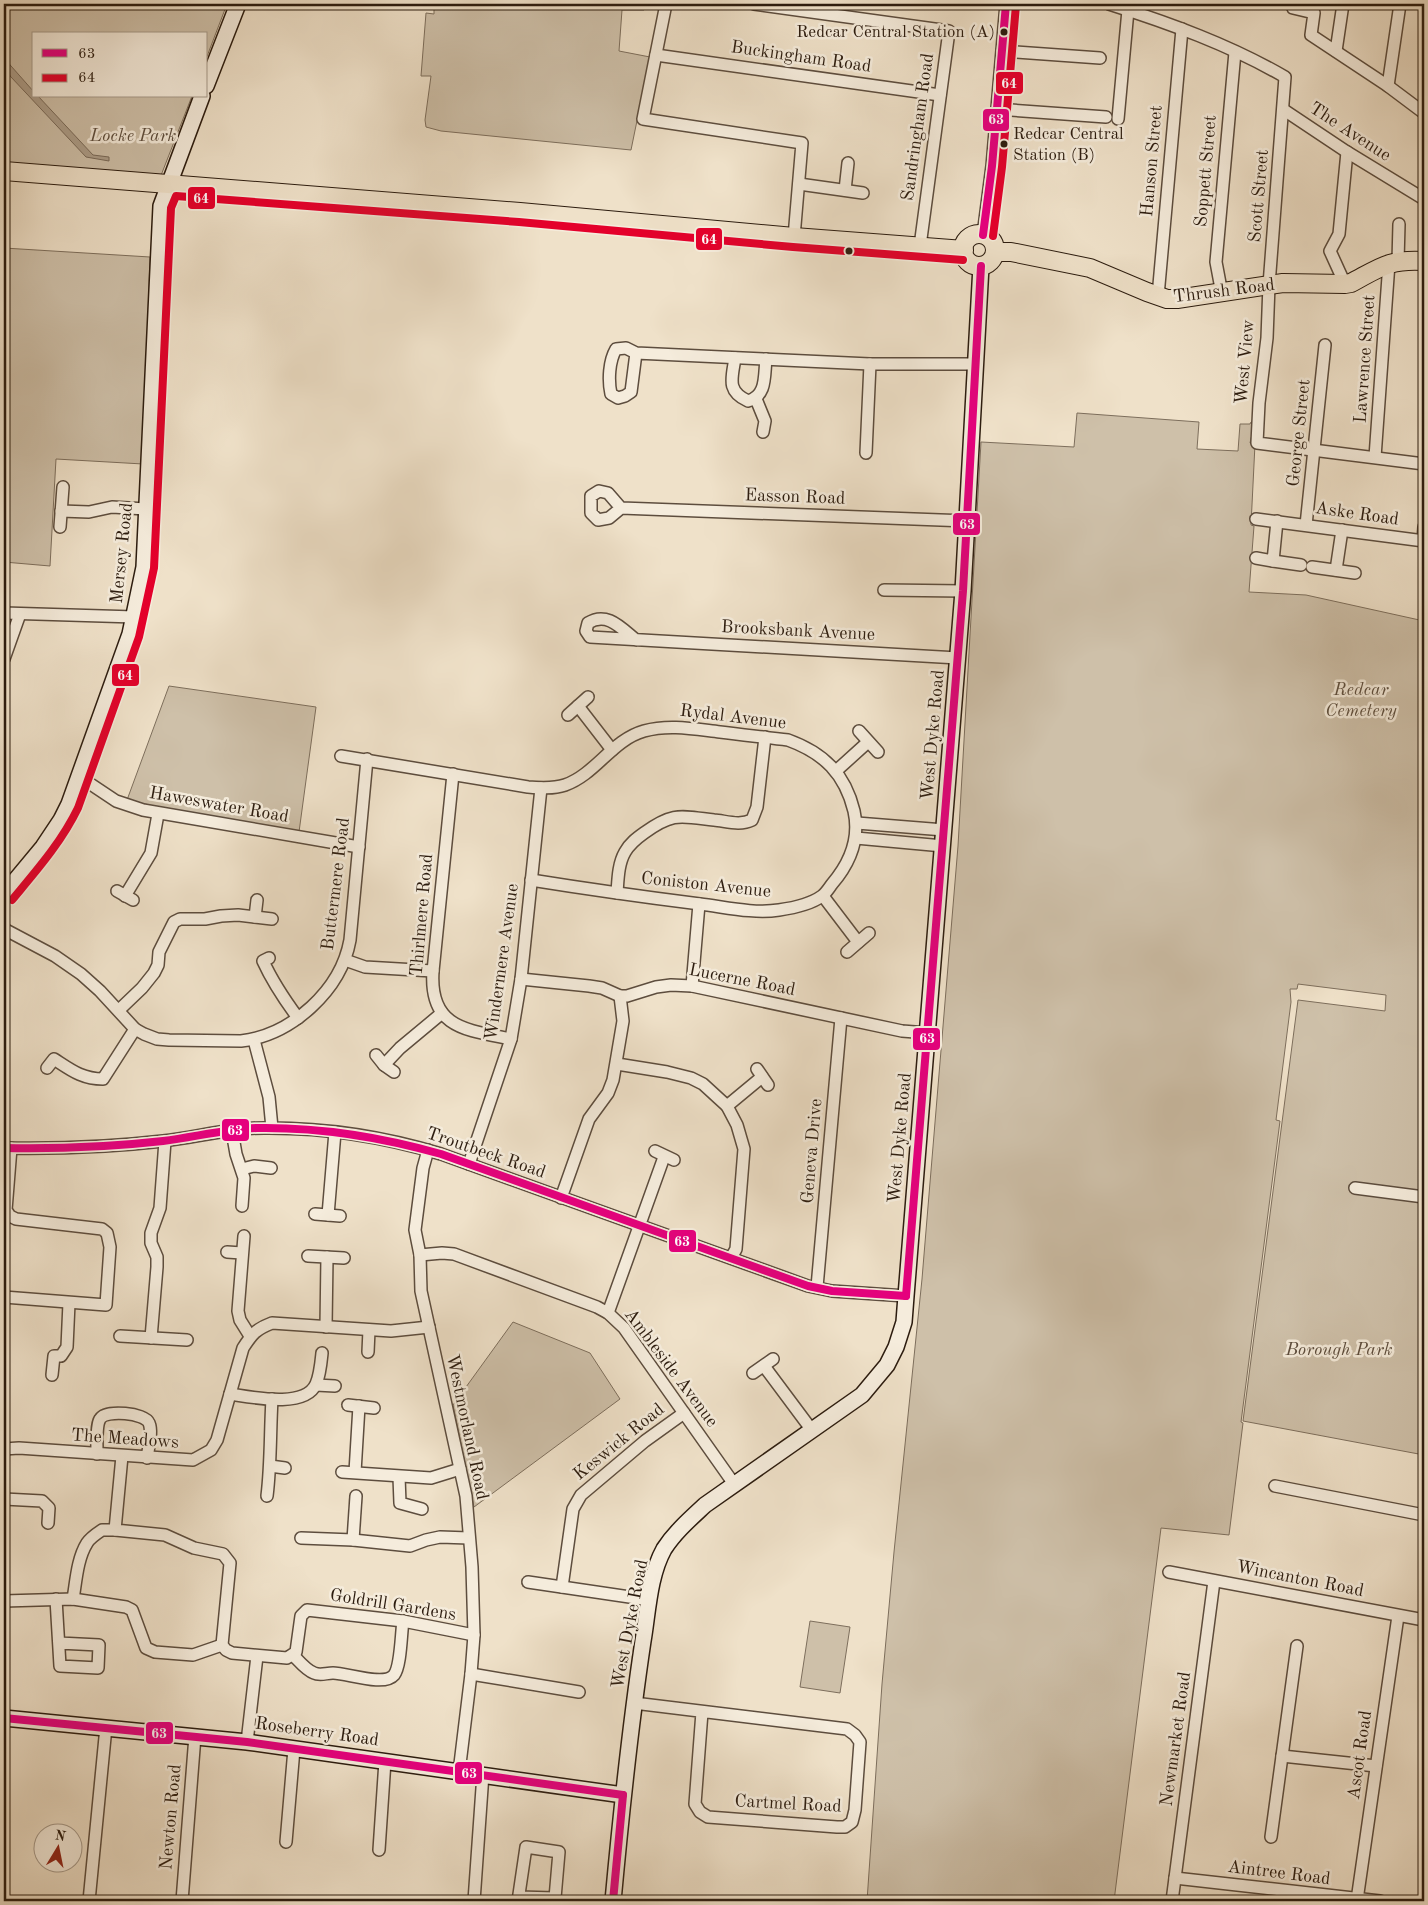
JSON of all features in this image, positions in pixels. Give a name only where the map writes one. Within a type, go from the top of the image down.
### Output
[{"type":"main road","points":[[4,171],[520,212],[794,238],[964,250]]},
{"type":"main road","points":[[978,234],[991,239],[995,252],[991,261],[981,266],[971,264],[964,255],[964,250],[964,246],[969,238],[978,234]]},
{"type":"main road","name":"Thrush Road","points":[[995,252],[1011,252],[1090,268],[1158,296],[1177,299],[1222,294],[1269,285],[1303,283],[1345,284],[1351,283],[1393,262],[1424,261]]},
{"type":"street","points":[[208,81],[238,4]]},
{"type":"street","points":[[666,4],[643,119],[802,143],[794,238]]},
{"type":"street","name":"Sandringham Road","points":[[754,4],[949,31],[920,246]]},
{"type":"street","points":[[983,235],[988,201],[1006,4]]},
{"type":"street","points":[[1109,4],[1182,29],[1235,52]]},
{"type":"street","points":[[1293,4],[1293,8],[1314,12],[1311,35],[1388,86],[1424,113]]},
{"type":"street","points":[[1336,51],[1342,4]]},
{"type":"street","points":[[1388,86],[1400,4]]},
{"type":"street","points":[[1118,119],[1128,10]]},
{"type":"street","name":"Hanson Street","points":[[1158,296],[1182,29]]},
{"type":"street","points":[[1002,51],[1100,58]]},
{"type":"street","name":"Scott Street","points":[[1235,52],[1285,77],[1284,110],[1269,285]]},
{"type":"street","name":"Soppett Street","points":[[1222,294],[1216,262],[1235,52]]},
{"type":"street","name":"Buckingham Road","points":[[656,54],[940,95]]},
{"type":"street","name":"Mersey Road","points":[[4,894],[43,847],[61,820],[79,780],[135,617],[144,567],[161,206],[201,98]]},
{"type":"street","points":[[997,109],[1106,117]]},
{"type":"street","name":"The Avenue","points":[[1284,110],[1347,152],[1424,199]]},
{"type":"street","points":[[1345,284],[1330,251],[1339,234],[1347,152]]},
{"type":"street","points":[[845,190],[848,162]]},
{"type":"street","points":[[799,184],[863,193]]},
{"type":"street","name":"Lawrence Street","points":[[1375,458],[1393,262],[1399,224]]},
{"type":"street","name":"West Dyke Road","points":[[614,1901],[623,1796],[634,1703],[655,1572],[664,1550],[682,1525],[734,1484],[862,1394],[887,1365],[900,1337],[906,1296],[958,658],[977,364],[981,266]]},
{"type":"street","name":"West View","points":[[1269,285],[1257,443],[1315,450]]},
{"type":"street","name":"George Street","points":[[1306,525],[1325,345]]},
{"type":"street","points":[[636,353],[870,364],[977,364]]},
{"type":"street","points":[[735,358],[732,388],[738,396],[748,401],[756,399],[762,392],[766,359]]},
{"type":"street","points":[[866,451],[870,364]]},
{"type":"street","points":[[756,399],[765,421],[763,432]]},
{"type":"street","points":[[1315,450],[1424,464]]},
{"type":"street","points":[[60,527],[63,487]]},
{"type":"street","points":[[61,511],[89,512],[112,507],[146,509]]},
{"type":"street","name":"Easson Road","points":[[621,508],[967,521]]},
{"type":"street","name":"Aske Road","points":[[1256,519],[1424,541]]},
{"type":"street","points":[[1273,561],[1277,521]]},
{"type":"street","points":[[1424,527],[1424,541]]},
{"type":"street","points":[[1336,570],[1342,530]]},
{"type":"street","points":[[1256,558],[1355,573]]},
{"type":"street","points":[[884,590],[963,591]]},
{"type":"street","points":[[4,613],[135,617]]},
{"type":"street","points":[[4,659],[20,614]]},
{"type":"street","name":"Brooksbank Avenue","points":[[636,640],[958,658]]},
{"type":"street","points":[[568,715],[588,697]]},
{"type":"street","points":[[578,706],[612,750]]},
{"type":"street","name":"Rydal Avenue","points":[[341,756],[541,788],[554,788],[580,777],[612,750],[642,732],[660,728],[679,727],[765,737],[788,740],[803,745],[817,753],[836,771],[848,788],[857,823]]},
{"type":"street","points":[[859,731],[878,752]]},
{"type":"street","points":[[616,893],[621,860],[625,852],[632,842],[660,822],[681,816],[740,823],[752,820],[757,807],[765,737]]},
{"type":"street","points":[[836,771],[868,742]]},
{"type":"street","name":"Buttermere Road","points":[[4,929],[56,956],[81,974],[119,1010],[135,1029],[150,1037],[163,1040],[241,1041],[254,1040],[281,1029],[298,1018],[322,995],[345,960],[350,940],[367,759]]},
{"type":"street","name":"Thirlmere Road","points":[[442,1013],[437,1005],[434,994],[433,971],[453,774]]},
{"type":"street","name":"Haweswater Road","points":[[79,780],[92,785],[116,801],[158,814],[359,848]]},
{"type":"street","name":"Windermere Avenue","points":[[470,1164],[511,1039],[521,979],[541,788]]},
{"type":"street","points":[[125,896],[151,853],[158,814]]},
{"type":"street","points":[[858,942],[822,896],[844,869],[856,838],[857,823],[944,830]]},
{"type":"street","points":[[856,838],[943,846]]},
{"type":"street","name":"Coniston Avenue","points":[[531,880],[752,910],[777,911],[822,896]]},
{"type":"street","points":[[255,916],[257,900]]},
{"type":"street","points":[[692,986],[700,904]]},
{"type":"street","points":[[119,1010],[142,988],[154,973],[158,965],[159,952],[174,922],[180,919],[230,916],[255,916],[272,919]]},
{"type":"street","points":[[847,952],[869,933]]},
{"type":"street","points":[[269,958],[263,961],[277,990],[298,1018]]},
{"type":"street","points":[[345,960],[365,967],[433,971]]},
{"type":"street","points":[[521,979],[602,988],[620,996],[623,1021],[617,1064],[608,1093],[597,1106],[586,1127],[561,1198]]},
{"type":"street","name":"Lucerne Road","points":[[620,996],[627,996],[656,987],[671,985],[692,986],[902,1031],[928,1033]]},
{"type":"street","points":[[384,1065],[400,1048],[442,1013],[462,1028],[511,1039]]},
{"type":"street","name":"Geneva Drive","points":[[817,1288],[841,1018]]},
{"type":"street","points":[[47,1068],[54,1059],[89,1079],[104,1079],[135,1029]]},
{"type":"street","points":[[254,1040],[269,1097],[272,1128]]},
{"type":"street","points":[[376,1055],[384,1065],[394,1072]]},
{"type":"street","points":[[617,1064],[667,1072],[690,1078],[703,1084],[727,1106],[737,1125],[744,1149],[736,1248],[731,1258]]},
{"type":"street","points":[[727,1106],[762,1077]]},
{"type":"street","name":"Troutbeck Road","points":[[69,1303],[106,1305],[110,1247],[107,1233],[102,1229],[16,1219],[10,1216],[6,1210],[7,1148],[112,1146],[272,1128],[335,1132],[404,1143],[470,1164],[817,1288],[832,1291],[906,1296]]},
{"type":"street","points":[[232,1131],[236,1154],[244,1178],[242,1206]]},
{"type":"street","points":[[328,1215],[335,1132]]},
{"type":"street","points":[[151,1338],[157,1257],[151,1233],[160,1208],[165,1141]]},
{"type":"street","name":"Westmorland Road","points":[[428,1150],[423,1168],[416,1230],[420,1255],[421,1291],[466,1496],[472,1567],[474,1636],[472,1674],[460,1772]]},
{"type":"street","points":[[608,1313],[664,1156]]},
{"type":"street","points":[[242,1169],[254,1166],[271,1168]]},
{"type":"street","points":[[1355,1188],[1424,1197]]},
{"type":"street","points":[[314,1214],[340,1216]]},
{"type":"street","points":[[244,1236],[238,1311],[240,1320],[250,1336],[259,1328],[272,1323],[391,1331],[429,1327]]},
{"type":"street","points":[[227,1252],[242,1254]]},
{"type":"street","name":"Ambleside Avenue","points":[[420,1255],[454,1254],[597,1307],[608,1313],[624,1328],[734,1484]]},
{"type":"street","points":[[308,1256],[344,1258]]},
{"type":"street","points":[[326,1327],[327,1257]]},
{"type":"street","points":[[4,1297],[69,1303],[67,1347],[61,1356],[54,1356],[52,1375]]},
{"type":"street","points":[[368,1352],[369,1330]]},
{"type":"street","points":[[120,1336],[187,1340]]},
{"type":"street","name":"The Meadows","points":[[4,1449],[20,1448],[192,1460],[211,1450],[217,1440],[242,1348],[250,1336]]},
{"type":"street","points":[[230,1394],[272,1400],[295,1398],[305,1394],[316,1385],[322,1353]]},
{"type":"street","points":[[753,1373],[768,1362],[811,1429]]},
{"type":"street","points":[[316,1385],[336,1386]]},
{"type":"street","points":[[267,1496],[272,1400]]},
{"type":"street","points":[[355,1472],[354,1406],[374,1408]]},
{"type":"street","name":"Keswick Road","points":[[562,1587],[573,1509],[581,1495],[645,1441],[684,1413]]},
{"type":"street","points":[[97,1454],[101,1417],[104,1414],[120,1414],[145,1418],[148,1421],[150,1427],[147,1458]]},
{"type":"street","points":[[116,1530],[122,1456]]},
{"type":"street","points":[[270,1466],[286,1468]]},
{"type":"street","points":[[342,1472],[431,1478],[460,1469]]},
{"type":"street","points":[[399,1477],[400,1503],[422,1509]]},
{"type":"street","points":[[1275,1486],[1424,1515]]},
{"type":"street","points":[[353,1540],[356,1496]]},
{"type":"street","points":[[4,1499],[42,1501],[49,1508],[48,1522]]},
{"type":"street","points":[[73,1599],[78,1572],[90,1538],[102,1530],[116,1530],[165,1536],[194,1548],[223,1554],[227,1558],[230,1562],[222,1645],[232,1653],[287,1658],[293,1655],[312,1673],[333,1673],[376,1680],[389,1679],[393,1676],[397,1666],[404,1621]]},
{"type":"street","points":[[301,1538],[353,1540],[410,1546],[440,1537],[469,1538]]},
{"type":"street","name":"Wincanton Road","points":[[1169,1572],[1424,1620]]},
{"type":"street","name":"Newmarket Road","points":[[1172,1901],[1214,1581]]},
{"type":"street","points":[[528,1582],[650,1600]]},
{"type":"street","points":[[56,1599],[59,1643]]},
{"type":"street","points":[[4,1601],[73,1599],[126,1607],[132,1610],[146,1648],[150,1650],[193,1655],[222,1645]]},
{"type":"street","name":"Goldrill Gardens","points":[[300,1600],[307,1610],[404,1621],[474,1636]]},
{"type":"street","name":"Goldrill Gardens","points":[[293,1655],[298,1647],[301,1616],[307,1610]]},
{"type":"street","name":"Ascot Road","points":[[1357,1900],[1398,1616]]},
{"type":"street","points":[[1271,1837],[1298,1646]]},
{"type":"street","points":[[247,1742],[257,1656]]},
{"type":"street","points":[[472,1674],[580,1692]]},
{"type":"street","name":"Cartmel Road","points":[[634,1703],[847,1729],[856,1735],[860,1742],[855,1810],[852,1822],[845,1827],[836,1827],[708,1817],[700,1812],[695,1804],[702,1712]]},
{"type":"street","name":"Roseberry Road","points":[[4,1718],[247,1742],[483,1774],[623,1796]]},
{"type":"street","points":[[89,1901],[106,1727]]},
{"type":"street","name":"Newton Road","points":[[182,1901],[195,1736]]},
{"type":"street","points":[[286,1842],[294,1748]]},
{"type":"street","points":[[1282,1756],[1376,1766]]},
{"type":"street","points":[[379,1850],[385,1761]]},
{"type":"street","points":[[474,1901],[483,1774]]},
{"type":"street","points":[[526,1847],[559,1852],[555,1898],[518,1899],[526,1847]]},
{"type":"street","name":"Aintree Road","points":[[1175,1878],[1272,1895],[1380,1901]]},
{"type":"green space","name":"Locke Park","points":[[4,4],[227,4],[208,54],[208,32],[32,32],[32,98],[191,98],[160,178],[4,165]]},
{"type":"green space","points":[[434,4],[645,4],[644,10],[622,10],[619,51],[650,57],[631,150],[441,131],[426,127],[425,120],[431,76],[421,76],[426,13],[434,14]]},
{"type":"green space","points":[[4,248],[150,257],[143,464],[56,459],[50,566],[4,562]]},
{"type":"green space","points":[[1077,413],[1199,422],[1197,449],[1238,451],[1240,424],[1256,422],[1250,443],[1255,444],[1251,525],[1254,526],[1249,592],[1306,595],[1424,621],[1424,1455],[1243,1421],[1298,1000],[1385,1011],[1386,995],[1298,984],[1297,989],[1290,989],[1291,1002],[1276,1120],[1280,1121],[1241,1422],[1243,1423],[1229,1535],[1161,1528],[1114,1901],[867,1901],[882,1684],[922,1279],[958,846],[981,442],[1074,447]]},
{"type":"green space","points":[[169,686],[316,707],[299,832],[127,800]]},
{"type":"green space","points":[[513,1322],[590,1353],[620,1399],[474,1507],[453,1405]]},
{"type":"green space","points":[[810,1621],[850,1627],[840,1693],[800,1687]]},
{"type":"shaded area","points":[[4,58],[32,90],[32,98],[40,98],[93,155],[109,157],[109,161],[86,157],[4,68]]},
{"type":"transit line","name":"63","points":[[983,235],[992,166],[1006,4]]},
{"type":"transit line","name":"64","points":[[993,236],[1002,167],[1016,5]]},
{"type":"transit line","name":"64","points":[[12,900],[56,845],[78,808],[139,637],[154,568],[171,208],[176,196],[519,222],[793,247],[963,260]]},
{"type":"transit line","name":"63","points":[[906,1296],[963,591],[981,266]]},
{"type":"transit line","name":"63","points":[[4,1148],[64,1148],[123,1145],[257,1128],[304,1129],[350,1134],[441,1154],[808,1286],[832,1291],[906,1296]]},
{"type":"transit line","name":"63","points":[[4,1718],[247,1742],[623,1795]]},
{"type":"transit line","name":"63","points":[[613,1901],[623,1795]]},
{"type":"place","name":"Redcar Central Station (A)","points":[[1004,32]]},
{"type":"place","name":"Redcar Central Station (B)","points":[[1004,144]]},
{"type":"park label","name":"Redcar Cemetery","points":[[1361,700]]},
{"type":"park label","name":"Borough Park","points":[[1339,1350]]}]
